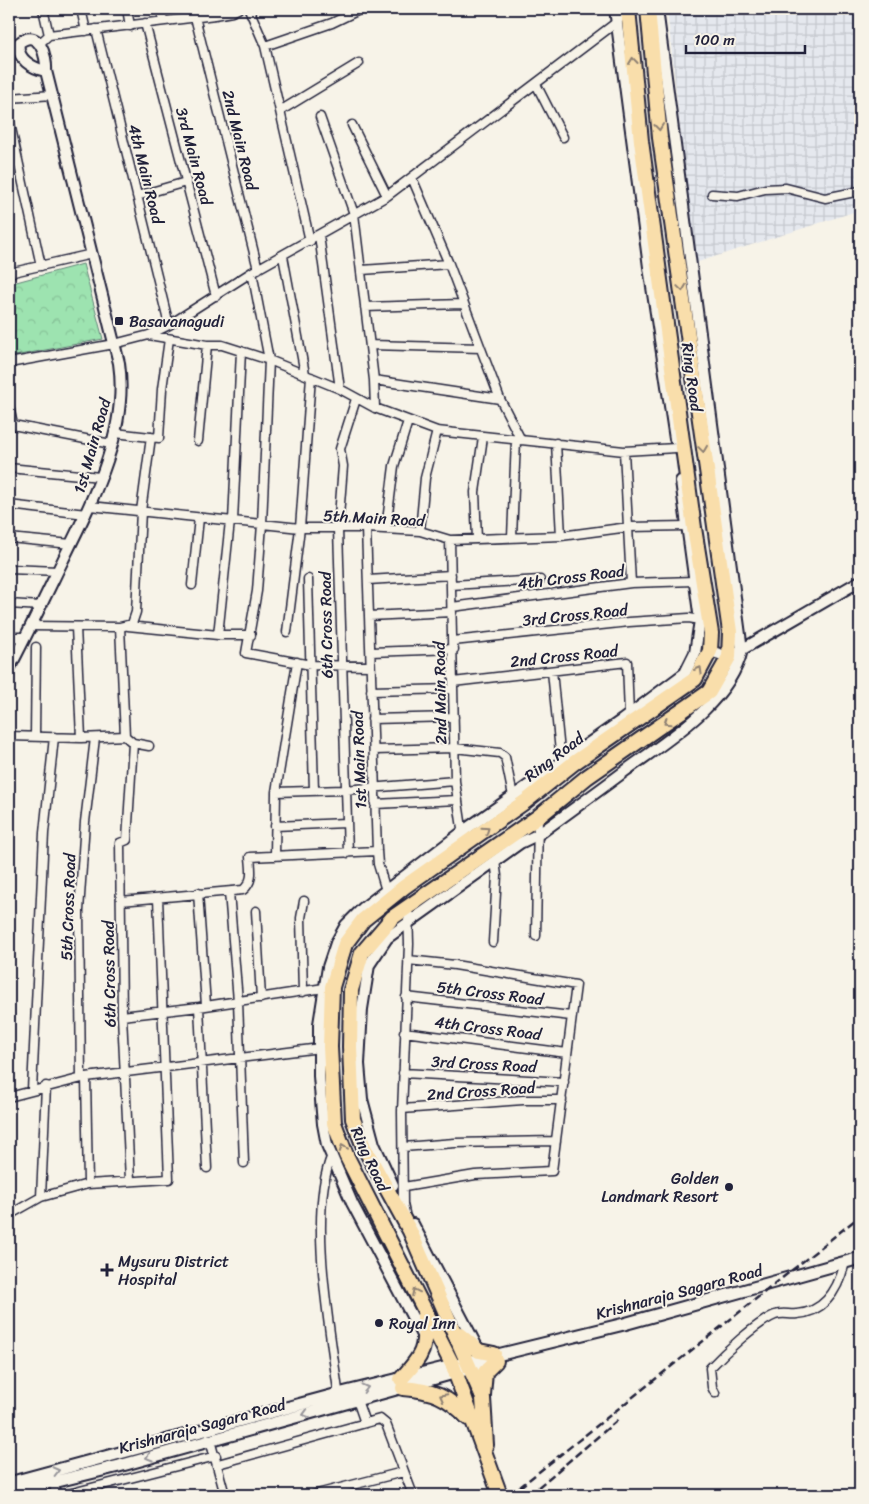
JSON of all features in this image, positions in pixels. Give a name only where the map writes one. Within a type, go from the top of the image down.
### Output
[{"type":"highway","name":"Ring Road","points":[[500,1495],[455,1370],[346,1155],[334,1123],[330,1047],[332,987],[345,944],[363,920],[387,895],[428,871],[463,839],[526,801],[575,762],[694,679],[710,651],[711,633],[694,528],[641,141],[627,9]]},
{"type":"highway","name":"Ring Road","points":[[488,1466],[483,1398],[455,1330],[410,1231],[364,1146],[353,1119],[350,1047],[351,990],[362,953],[392,918],[409,914],[436,888],[538,817],[587,777],[709,692],[729,657],[730,632],[660,138],[648,9]]},
{"type":"highway","points":[[428,871],[436,888]]},
{"type":"highway","points":[[424,1310],[423,1351],[402,1383],[442,1395],[459,1407],[474,1424]]},
{"type":"highway","points":[[455,1330],[479,1351],[498,1357],[485,1372],[483,1398]]},
{"type":"main road","name":"Krishnaraja Sagara Road","points":[[9,1483],[455,1370],[860,1258]]},
{"type":"main road","name":"Krishnaraja Sagara Road","points":[[9,1493],[210,1440],[339,1400],[357,1400],[402,1383]]},
{"type":"street","points":[[43,9],[49,36]]},
{"type":"street","points":[[81,9],[86,31]]},
{"type":"street","points":[[127,9],[130,26]]},
{"type":"street","points":[[161,9],[163,21]]},
{"type":"street","points":[[46,71],[35,68],[23,59],[18,53],[14,42],[30,39],[40,42],[49,36],[130,26],[196,14],[232,12],[238,9]]},
{"type":"street","points":[[248,9],[265,46],[310,241]]},
{"type":"street","points":[[265,46],[332,23],[361,9]]},
{"type":"street","points":[[424,1340],[356,1211],[332,1155],[322,1124],[319,1076],[319,1024],[328,967],[336,943],[346,925],[463,839],[513,796],[685,673],[695,653],[700,620],[615,9]]},
{"type":"street","points":[[9,362],[114,344],[149,335],[169,325],[255,271],[387,196],[617,22],[627,9]]},
{"type":"street","points":[[479,1351],[374,1144],[362,1099],[360,1064],[362,1009],[369,965],[387,938],[409,914],[539,834],[698,717],[730,680],[740,662],[742,650],[657,9]]},
{"type":"street","name":"2nd Main Road","points":[[196,14],[255,271],[270,360],[262,524],[251,635],[246,653],[297,662]]},
{"type":"street","name":"3rd Main Road","points":[[145,23],[216,296]]},
{"type":"street","name":"4th Main Road","points":[[96,30],[169,325]]},
{"type":"street","name":"1st Main Road","points":[[9,669],[88,510],[111,444],[120,411],[122,386],[114,344],[46,71],[45,53],[40,42]]},
{"type":"street","points":[[280,111],[359,63]]},
{"type":"street","points":[[536,84],[563,137]]},
{"type":"street","points":[[9,98],[53,95]]},
{"type":"street","points":[[320,117],[354,214],[374,380],[375,408]]},
{"type":"street","points":[[9,119],[41,266]]},
{"type":"street","points":[[352,125],[387,196]]},
{"type":"street","points":[[412,178],[448,264],[500,400],[518,440],[512,537]]},
{"type":"street","points":[[137,196],[186,182]]},
{"type":"street","points":[[712,194],[738,196],[765,189],[786,188],[825,198],[846,196],[860,191]]},
{"type":"street","points":[[319,235],[340,389]]},
{"type":"street","points":[[9,271],[41,266],[92,254]]},
{"type":"street","points":[[283,256],[308,376],[300,528],[287,632]]},
{"type":"street","points":[[362,270],[448,264]]},
{"type":"street","points":[[366,307],[462,304]]},
{"type":"street","points":[[149,335],[207,345],[222,345],[270,360],[340,389],[375,408],[436,431],[624,451],[676,448]]},
{"type":"street","points":[[114,433],[159,438],[162,389],[169,339]]},
{"type":"street","points":[[198,441],[207,345]]},
{"type":"street","points":[[370,345],[481,348]]},
{"type":"street","points":[[218,635],[232,521],[241,351]]},
{"type":"street","points":[[374,380],[500,400]]},
{"type":"street","name":"6th Cross Road","points":[[348,853],[344,790],[338,529],[343,466],[340,449],[356,399]]},
{"type":"street","points":[[9,406],[11,427],[111,444]]},
{"type":"street","points":[[386,530],[394,466],[408,421]]},
{"type":"street","points":[[420,531],[425,478],[436,431]]},
{"type":"street","points":[[128,626],[132,624],[136,612],[141,512],[151,437]]},
{"type":"street","points":[[478,538],[475,492],[483,437]]},
{"type":"street","points":[[556,443],[562,536]]},
{"type":"street","points":[[624,451],[631,583]]},
{"type":"street","points":[[9,468],[100,477]]},
{"type":"street","name":"5th Main Road","points":[[9,505],[141,512],[300,528],[366,528],[420,531],[450,540],[562,536],[629,527],[687,526]]},
{"type":"street","points":[[192,585],[199,518]]},
{"type":"street","name":"1st Main Road","points":[[366,528],[377,851],[387,895]]},
{"type":"street","points":[[9,538],[71,544]]},
{"type":"street","name":"2nd Main Road","points":[[450,540],[454,649],[454,748],[463,839]]},
{"type":"street","points":[[9,569],[58,571]]},
{"type":"street","points":[[368,580],[451,575]]},
{"type":"street","points":[[308,579],[314,791]]},
{"type":"street","points":[[451,585],[540,580]]},
{"type":"street","name":"4th Cross Road","points":[[369,616],[452,609],[631,583],[694,581]]},
{"type":"street","points":[[710,651],[729,657],[860,581]]},
{"type":"street","points":[[9,604],[41,606]]},
{"type":"street","name":"3rd Cross Road","points":[[453,641],[629,622],[690,618],[700,620]]},
{"type":"street","points":[[31,626],[120,628],[128,626],[218,635],[251,635]]},
{"type":"street","points":[[76,627],[81,738]]},
{"type":"street","points":[[120,628],[125,736]]},
{"type":"street","points":[[9,637],[26,637]]},
{"type":"street","points":[[35,736],[36,647]]},
{"type":"street","points":[[371,652],[454,649]]},
{"type":"street","points":[[275,856],[276,792],[297,662],[311,665],[370,666]]},
{"type":"street","name":"2nd Cross Road","points":[[371,691],[453,686],[627,662],[629,714]]},
{"type":"street","points":[[552,671],[561,762]]},
{"type":"street","points":[[372,719],[454,717]]},
{"type":"street","points":[[9,736],[81,738],[125,736],[133,743],[150,746]]},
{"type":"street","points":[[32,1090],[43,843],[54,737]]},
{"type":"street","name":"5th Cross Road","points":[[88,1184],[80,911],[85,822],[95,738]]},
{"type":"street","name":"6th Cross Road","points":[[130,1180],[122,1016],[120,843],[127,840],[133,743]]},
{"type":"street","points":[[374,750],[454,748],[500,753],[505,757],[513,796]]},
{"type":"street","points":[[276,792],[344,790],[456,781]]},
{"type":"street","points":[[375,804],[458,800]]},
{"type":"street","points":[[536,936],[538,817]]},
{"type":"street","points":[[275,826],[346,824]]},
{"type":"street","points":[[121,901],[243,890],[249,884],[250,857],[377,851]]},
{"type":"street","points":[[493,942],[497,876],[495,861]]},
{"type":"street","points":[[229,892],[238,1001],[244,1163]]},
{"type":"street","points":[[198,893],[203,1006],[202,1063],[207,1168]]},
{"type":"street","points":[[9,1215],[41,1196],[88,1184],[169,1179],[158,898]]},
{"type":"street","points":[[303,992],[301,918],[304,901]]},
{"type":"street","points":[[256,911],[261,998]]},
{"type":"street","points":[[409,914],[402,1109],[403,1204],[410,1231]]},
{"type":"street","points":[[404,1187],[475,1175],[552,1171],[576,985],[456,965],[408,960]]},
{"type":"street","points":[[122,1016],[324,988]]},
{"type":"street","name":"5th Cross Road","points":[[406,997],[571,1016]]},
{"type":"street","name":"4th Cross Road","points":[[404,1032],[568,1053]]},
{"type":"street","points":[[9,1097],[46,1086],[84,1078],[320,1048]]},
{"type":"street","name":"3rd Cross Road","points":[[403,1073],[564,1082]]},
{"type":"street","points":[[41,1196],[46,1086]]},
{"type":"street","name":"2nd Cross Road","points":[[402,1109],[523,1100],[562,1100]]},
{"type":"street","points":[[403,1147],[455,1143],[556,1141]]},
{"type":"street","points":[[332,1155],[325,1171],[322,1187],[322,1226],[324,1277],[339,1400]]},
{"type":"street","points":[[715,1392],[712,1387],[710,1368],[721,1356],[774,1315],[806,1313],[822,1305],[833,1295],[841,1280],[845,1262]]},
{"type":"street","points":[[357,1400],[365,1423]]},
{"type":"street","points":[[64,1495],[384,1420],[413,1495]]},
{"type":"street","points":[[210,1440],[225,1495]]},
{"type":"street","points":[[313,1495],[403,1472]]},
{"type":"street","points":[[54,1482],[56,1495]]},
{"type":"shaded area","points":[[667,9],[860,9],[860,210],[695,263]]},
{"type":"green space","points":[[83,264],[103,339],[9,357],[9,284]]},
{"type":"railway","points":[[510,1495],[860,1216]]},
{"type":"railway","points":[[529,1495],[620,1418]]},
{"type":"place","name":"Basavanagudi","points":[[119,321]]},
{"type":"place","name":"Golden Landmark Resort","points":[[729,1187]]},
{"type":"place","name":"Mysuru District Hospital","points":[[107,1270]]},
{"type":"place","name":"Royal Inn","points":[[379,1323]]}]
